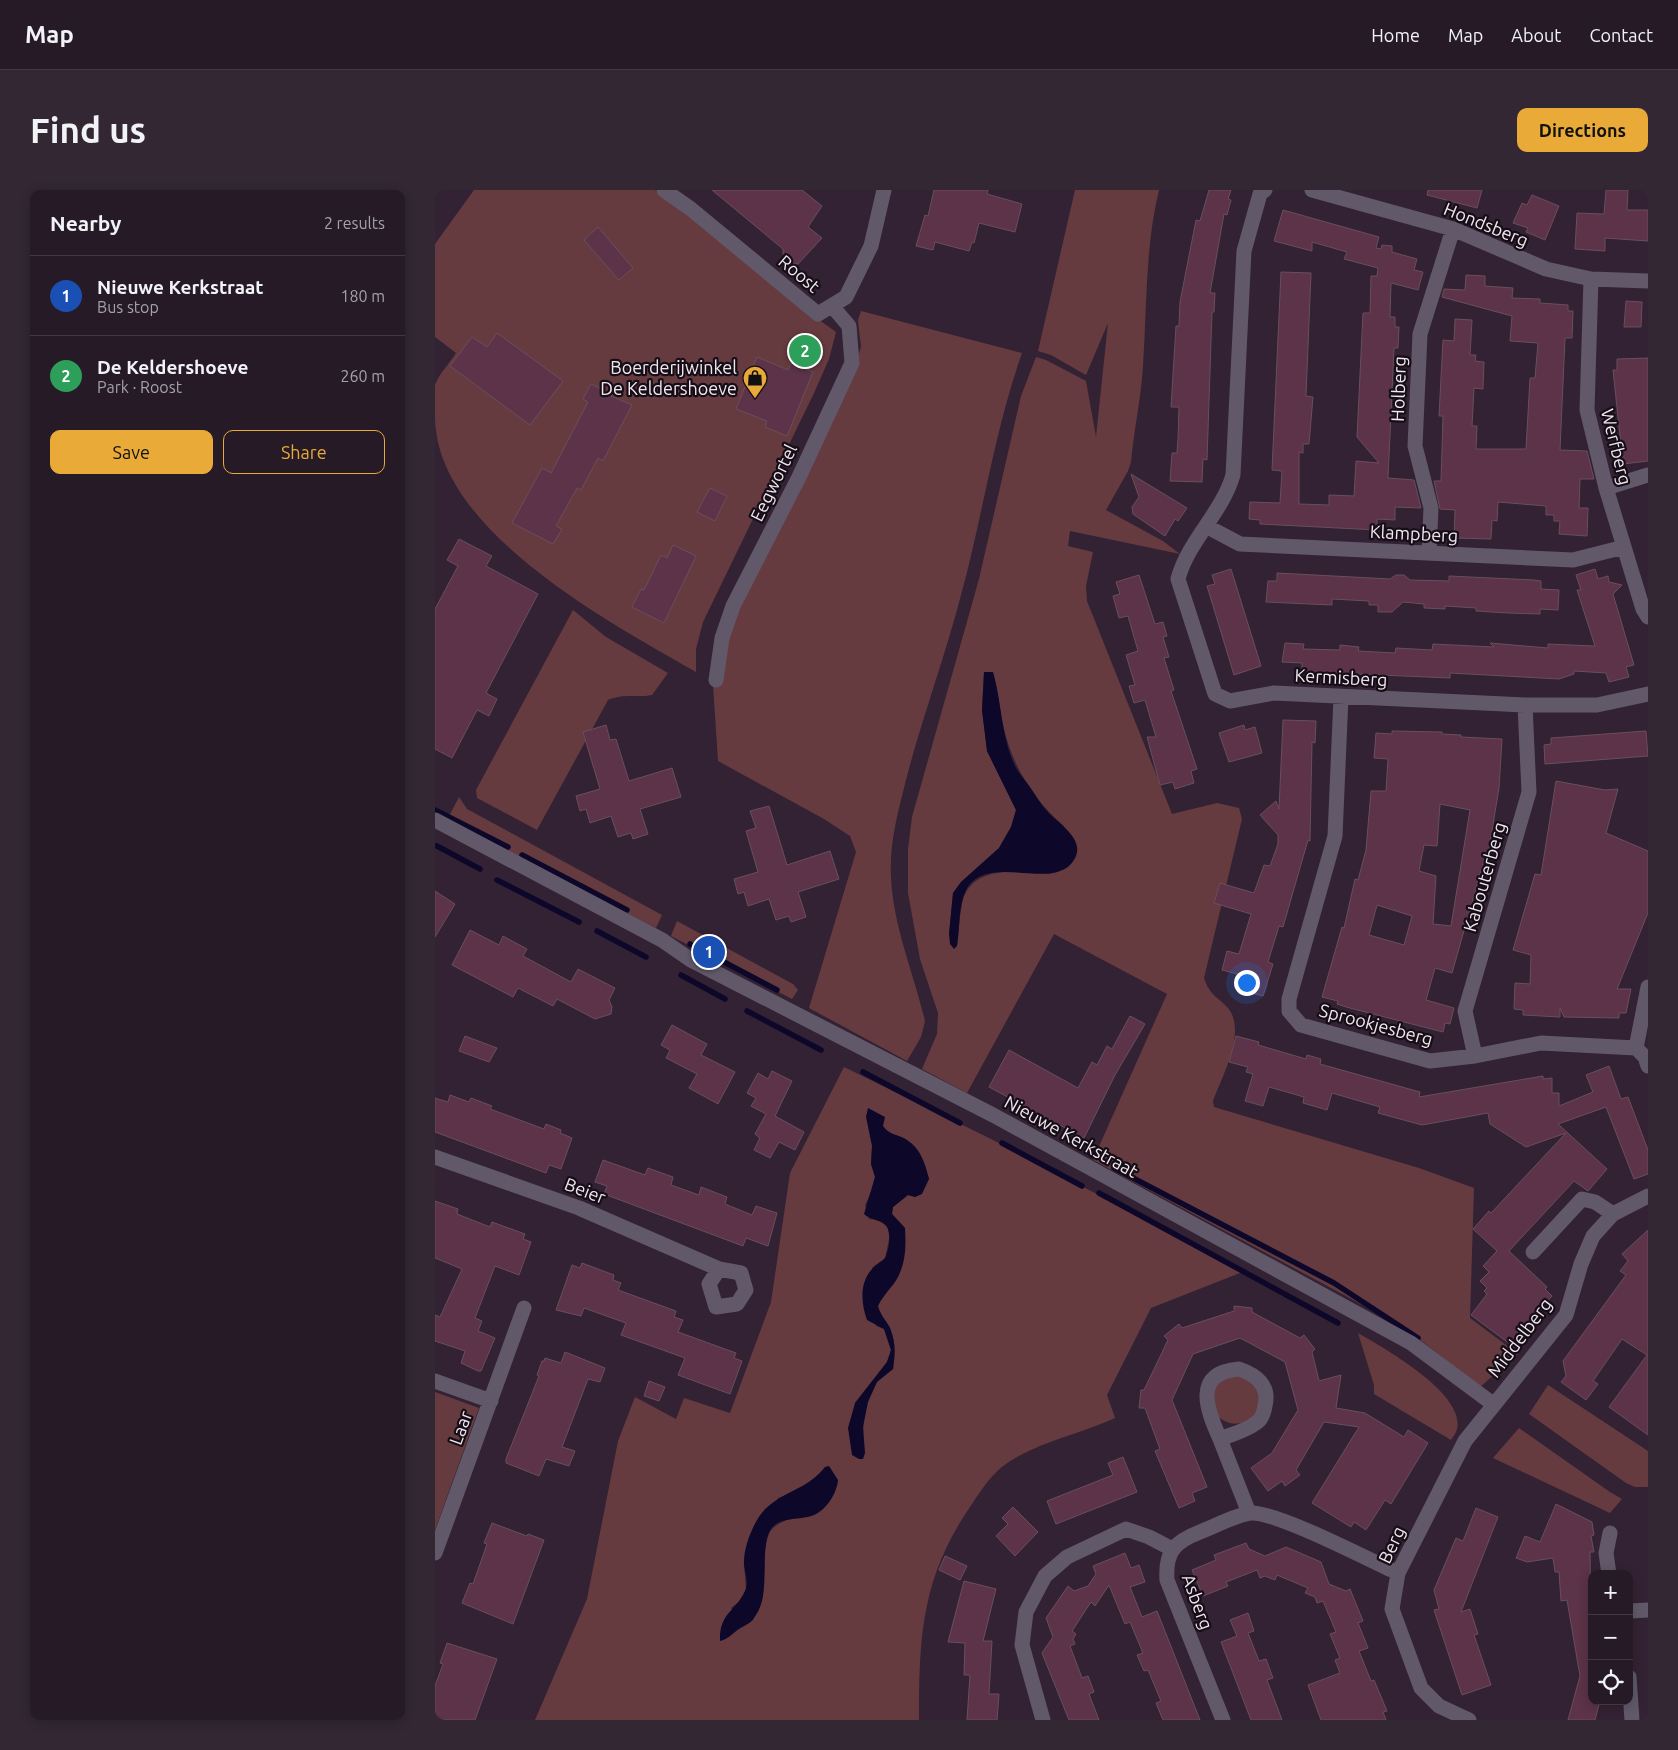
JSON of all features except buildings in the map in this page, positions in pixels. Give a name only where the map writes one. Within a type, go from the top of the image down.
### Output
[{"type":"street","name":"Roost","points":[[664,190],[691,209],[818,314],[846,297],[871,246],[884,190]]},
{"type":"street","points":[[1206,526],[1229,491],[1233,475],[1244,251],[1260,194],[1265,190]]},
{"type":"street","name":"Hondsberg","points":[[1313,190],[1453,229],[1547,269],[1591,279],[1648,281]]},
{"type":"street","name":"Holberg","points":[[1429,553],[1431,508],[1415,446],[1420,334],[1453,229]]},
{"type":"street","name":"Werfberg","points":[[1591,279],[1587,410],[1606,488],[1643,609],[1648,617]]},
{"type":"street","name":"Eegwortel","points":[[716,680],[722,638],[733,606],[799,477],[852,364],[849,326],[832,306]]},
{"type":"street","points":[[1606,488],[1648,475]]},
{"type":"street","name":"Klampberg","points":[[1206,526],[1240,544],[1573,560],[1624,547]]},
{"type":"street","name":"Kermisberg","points":[[1206,526],[1182,564],[1178,579],[1215,694],[1230,701],[1274,693],[1525,705],[1597,706],[1648,694]]},
{"type":"street","name":"Sprookjesberg","points":[[1341,697],[1335,836],[1289,999],[1289,1011],[1301,1025],[1430,1061],[1475,1056],[1541,1043],[1635,1048]]},
{"type":"street","name":"Kabouterberg","points":[[1475,1056],[1465,1011],[1529,792],[1525,705]]},
{"type":"street","name":"Nieuwe Kerkstraat","points":[[435,820],[662,940],[691,960],[993,1115],[1411,1343],[1493,1404]]},
{"type":"street","points":[[1648,987],[1635,1048],[1645,1057],[1648,1066]]},
{"type":"street","name":"Beier","points":[[435,1157],[572,1205],[719,1269]]},
{"type":"street","name":"Middelberg","points":[[1493,1404],[1565,1315],[1581,1264],[1593,1236],[1613,1214],[1648,1196]]},
{"type":"street","points":[[1533,1252],[1582,1199],[1595,1202],[1613,1214]]},
{"type":"street","name":"Laar","points":[[435,1553],[525,1308]]},
{"type":"street","points":[[1220,1439],[1247,1429],[1258,1422],[1267,1396],[1262,1383],[1252,1374],[1239,1369],[1224,1370],[1212,1380],[1206,1395],[1207,1411],[1249,1513]]},
{"type":"street","name":"Laar","points":[[435,1382],[491,1401]]},
{"type":"street","name":"Berg","points":[[1469,1720],[1439,1706],[1421,1688],[1392,1609],[1398,1573],[1465,1441],[1493,1404]]},
{"type":"street","points":[[1043,1720],[1022,1645],[1026,1612],[1045,1576],[1067,1557],[1126,1529],[1149,1537],[1172,1549],[1185,1538],[1249,1513],[1268,1516],[1398,1573]]},
{"type":"street","points":[[1608,1570],[1606,1553],[1610,1533]]},
{"type":"street","name":"Asberg","points":[[1172,1549],[1166,1565],[1167,1580],[1223,1720]]},
{"type":"street","points":[[1633,1612],[1648,1610]]},
{"type":"street","points":[[1631,1705],[1632,1720]]},
{"type":"shaded area","points":[[474,190],[655,190],[692,216],[804,309],[836,332],[829,359],[814,393],[703,622],[696,649],[696,672],[575,599],[533,568],[495,534],[464,497],[443,458],[435,416],[435,385],[456,353],[435,337],[435,244]]},
{"type":"shaded area","points":[[1075,190],[1159,190],[1151,233],[1142,378],[1131,462],[1106,510],[1163,541],[1180,554],[1070,531],[1068,546],[1093,552],[1086,586],[1087,601],[1172,814],[1217,803],[1239,808],[1242,819],[1204,978],[1211,992],[1228,1008],[1233,1018],[1235,1029],[1231,1054],[1213,1101],[1214,1107],[1419,1168],[1474,1188],[1470,1318],[1518,1354],[1480,1387],[1423,1342],[1385,1317],[1093,1160],[1167,994],[1054,934],[967,1093],[922,1069],[937,1034],[938,1013],[920,959],[908,893],[908,849],[912,817],[979,579],[1021,396],[1036,357],[1046,360],[1086,381],[1096,437],[1108,323],[1086,375],[1051,355],[1038,351]],"holes":[[[992,672],[1004,729],[1019,770],[1034,794],[1064,826],[1051,874],[1025,872],[998,873],[986,876],[975,882],[967,891],[962,904],[957,946],[949,934],[953,893],[961,882],[999,848],[1011,827],[1016,810],[987,751],[982,710],[984,673]]]},
{"type":"shaded area","points":[[861,311],[1022,353],[996,443],[961,595],[912,757],[900,804],[891,852],[891,877],[896,914],[925,1021],[921,1037],[907,1061],[809,1008],[856,852],[850,836],[824,819],[718,761],[713,685],[714,659],[852,376],[861,347],[858,320]]},
{"type":"shaded area","points":[[573,610],[606,637],[668,673],[652,695],[620,697],[608,700],[537,830],[477,798],[476,790]]},
{"type":"shaded area","points":[[984,672],[993,672],[1007,745],[1016,768],[1045,809],[1069,832],[1077,845],[1077,852],[1074,860],[1064,869],[1052,873],[1004,872],[989,874],[976,879],[963,896],[957,946],[954,949],[950,944],[949,934],[953,893],[961,882],[999,848],[1011,827],[1016,810],[987,751],[982,710]]},
{"type":"shaded area","points":[[459,797],[467,809],[662,915],[656,928],[447,820]]},
{"type":"shaded area","points":[[677,921],[793,984],[798,990],[792,999],[671,936]]},
{"type":"shaded area","points":[[844,1067],[989,1138],[1245,1271],[1151,1308],[1107,1395],[1115,1418],[1029,1451],[1003,1466],[984,1486],[952,1536],[932,1586],[922,1636],[919,1720],[535,1720],[587,1599],[618,1441],[635,1397],[676,1419],[684,1398],[730,1413],[771,1302],[790,1173]],"holes":[[[883,1126],[888,1132],[907,1140],[916,1148],[924,1162],[929,1179],[915,1197],[908,1195],[893,1207],[892,1214],[905,1228],[897,1278],[883,1295],[878,1306],[892,1333],[895,1348],[894,1364],[893,1369],[877,1382],[872,1389],[866,1406],[863,1426],[865,1453],[855,1403],[887,1362],[891,1350],[884,1329],[876,1326],[872,1268],[885,1258],[890,1235],[887,1226],[878,1220],[869,1219],[865,1205],[872,1190],[875,1177],[871,1164],[872,1146]],[[825,1467],[793,1518],[773,1528],[769,1534],[766,1541],[761,1594],[753,1620],[743,1626],[731,1608],[740,1601],[746,1589],[744,1563],[778,1498],[804,1486]]]},
{"type":"shaded area","points":[[868,1108],[885,1117],[883,1126],[888,1132],[907,1140],[916,1148],[924,1162],[929,1179],[922,1194],[915,1197],[908,1195],[893,1207],[892,1214],[905,1228],[904,1259],[898,1277],[878,1306],[890,1328],[893,1339],[895,1353],[893,1369],[877,1382],[868,1402],[863,1427],[865,1453],[863,1459],[859,1459],[852,1455],[848,1428],[855,1403],[887,1362],[891,1350],[884,1329],[867,1320],[863,1307],[863,1286],[865,1280],[874,1267],[885,1258],[888,1251],[889,1238],[885,1224],[864,1214],[875,1177],[871,1164],[872,1146],[866,1117]]},
{"type":"shaded area","points":[[1358,1333],[1386,1349],[1421,1374],[1449,1401],[1456,1415],[1457,1429],[1451,1440],[1374,1394],[1374,1385]]},
{"type":"shaded area","points":[[1247,1374],[1263,1394],[1255,1418],[1235,1424],[1226,1422],[1216,1415],[1212,1390],[1222,1377]]},
{"type":"shaded area","points":[[1548,1385],[1648,1451],[1648,1487],[1635,1487],[1626,1483],[1529,1414]]},
{"type":"shaded area","points":[[435,1392],[479,1408],[435,1530]]},
{"type":"shaded area","points":[[1519,1428],[1622,1499],[1610,1513],[1493,1458]]},
{"type":"shaded area","points":[[829,1466],[838,1480],[836,1490],[831,1499],[816,1514],[783,1521],[772,1527],[766,1543],[763,1599],[759,1609],[751,1621],[728,1638],[720,1641],[722,1624],[746,1588],[745,1552],[751,1531],[761,1514],[776,1501],[810,1481],[825,1467]]},
{"type":"waterway","points":[[435,810],[508,847]]},
{"type":"waterway","points":[[437,846],[480,869]]},
{"type":"waterway","points":[[522,855],[627,910]]},
{"type":"waterway","points":[[497,880],[579,922]]},
{"type":"waterway","points":[[597,931],[646,957]]},
{"type":"waterway","points":[[690,944],[777,990]]},
{"type":"waterway","points":[[681,975],[725,999]]},
{"type":"waterway","points":[[747,1011],[821,1050]]},
{"type":"waterway","points":[[863,1072],[960,1123]]},
{"type":"waterway","points":[[1002,1143],[1082,1186]]},
{"type":"waterway","points":[[1114,1168],[1334,1283],[1418,1338]]},
{"type":"waterway","points":[[1099,1193],[1338,1323]]},
{"type":"place","name":"De Keldershoeve","points":[[805,351]]},
{"type":"place","name":"Boerderijwinkel De Keldershoeve","points":[[755,399]]},
{"type":"place","name":"Nieuwe Kerkstraat","points":[[709,952]]}]
